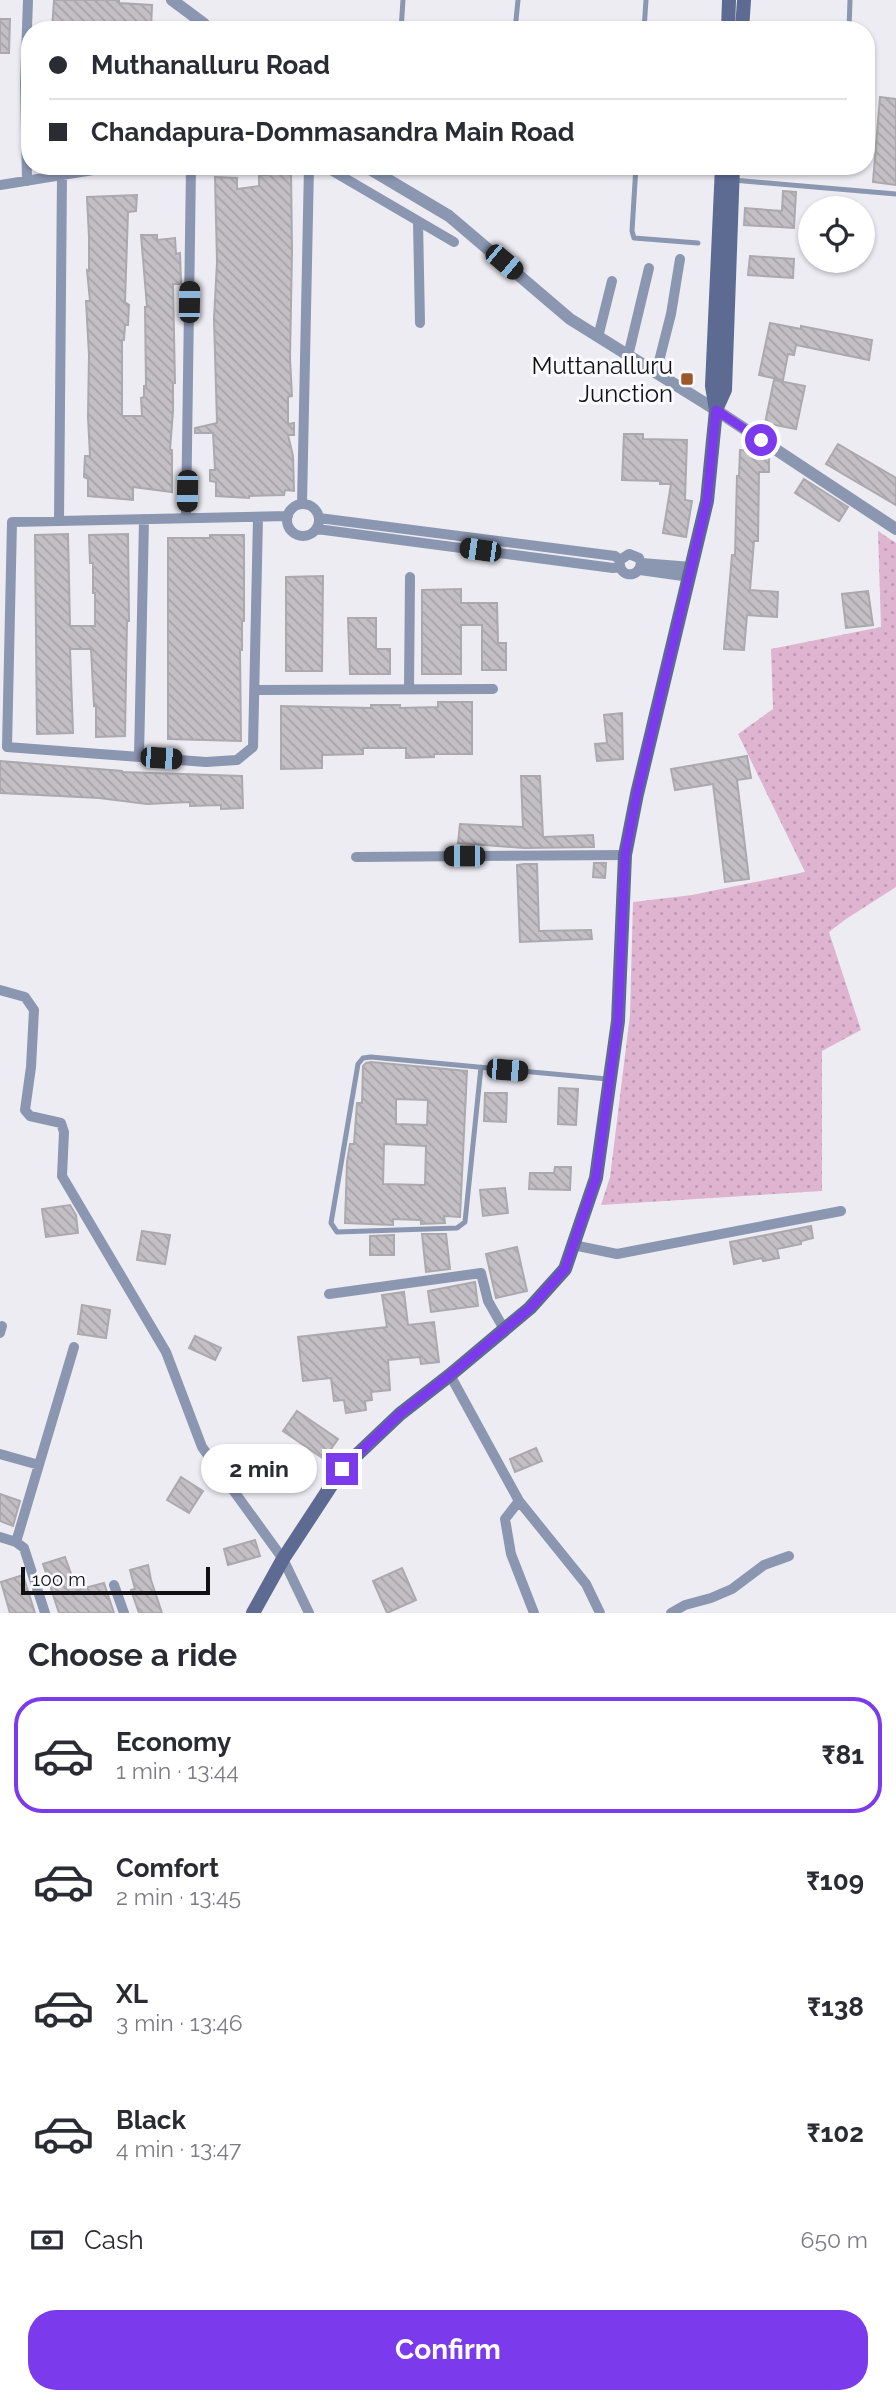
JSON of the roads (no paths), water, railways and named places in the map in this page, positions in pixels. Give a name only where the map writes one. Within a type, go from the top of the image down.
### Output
[{"type":"main road","points":[[728,21],[729,0]]},
{"type":"main road","points":[[743,21],[744,0]]},
{"type":"main road","points":[[253,1613],[283,1559],[342,1469],[400,1414],[530,1308],[565,1269],[596,1178],[618,1021],[625,855],[707,501],[716,410],[712,386],[722,175]]},
{"type":"main road","points":[[716,410],[725,390],[733,175]]},
{"type":"street","points":[[27,21],[28,0]]},
{"type":"street","points":[[172,0],[198,21]]},
{"type":"street","points":[[26,175],[26,181]]},
{"type":"street","points":[[0,185],[62,175],[59,521]]},
{"type":"street","points":[[186,518],[191,175]]},
{"type":"street","points":[[302,504],[309,175]]},
{"type":"street","points":[[339,175],[454,242]]},
{"type":"street","points":[[380,175],[449,216],[570,319],[716,410],[896,530]]},
{"type":"street","points":[[418,221],[420,323]]},
{"type":"street","points":[[656,373],[680,259]]},
{"type":"street","points":[[628,356],[649,268]]},
{"type":"street","points":[[598,337],[612,281]]},
{"type":"street","points":[[310,505],[316,510],[318,523],[306,536],[294,533],[290,528],[288,516],[296,506],[310,505]]},
{"type":"street","points":[[258,517],[253,747],[237,760],[206,762],[4,746],[12,522],[288,516]]},
{"type":"street","points":[[139,757],[144,519]]},
{"type":"street","points":[[318,523],[613,568],[620,564],[624,556],[634,555],[640,567]]},
{"type":"street","points":[[620,564],[622,572],[628,576],[635,575],[640,567]]},
{"type":"street","points":[[640,567],[691,572]]},
{"type":"street","points":[[409,689],[410,577]]},
{"type":"street","points":[[255,690],[493,689]]},
{"type":"street","points":[[356,857],[625,855]]},
{"type":"street","points":[[0,990],[24,997],[34,1010],[31,1067],[25,1110],[30,1116],[61,1123],[64,1132],[62,1177],[166,1352],[202,1447],[283,1559],[309,1613]]},
{"type":"street","points":[[573,1245],[617,1254],[841,1211]]},
{"type":"street","points":[[329,1294],[481,1273],[488,1301],[505,1329]]},
{"type":"street","points":[[16,1542],[74,1347]]},
{"type":"street","points":[[450,1375],[519,1501],[586,1584],[595,1611]]},
{"type":"street","points":[[0,1454],[39,1465]]},
{"type":"street","points":[[519,1501],[505,1519],[511,1554],[534,1613]]},
{"type":"street","points":[[0,1536],[24,1548],[45,1613]]},
{"type":"street","points":[[671,1613],[685,1605],[732,1589],[764,1565],[789,1556]]},
{"type":"street","points":[[114,1585],[124,1613]]},
{"type":"lane","points":[[402,21],[403,0]]},
{"type":"lane","points":[[516,21],[518,0]]},
{"type":"lane","points":[[645,21],[646,0]]},
{"type":"lane","points":[[849,0],[849,21]]},
{"type":"lane","points":[[635,175],[632,231],[634,238],[698,243]]},
{"type":"lane","points":[[749,175],[896,194]]},
{"type":"lane","points":[[481,1067],[463,1226],[337,1232],[331,1223],[358,1064],[363,1058],[481,1067],[610,1079]]},
{"type":"place","name":"Muttanalluru Junction","points":[[687,379]]}]
